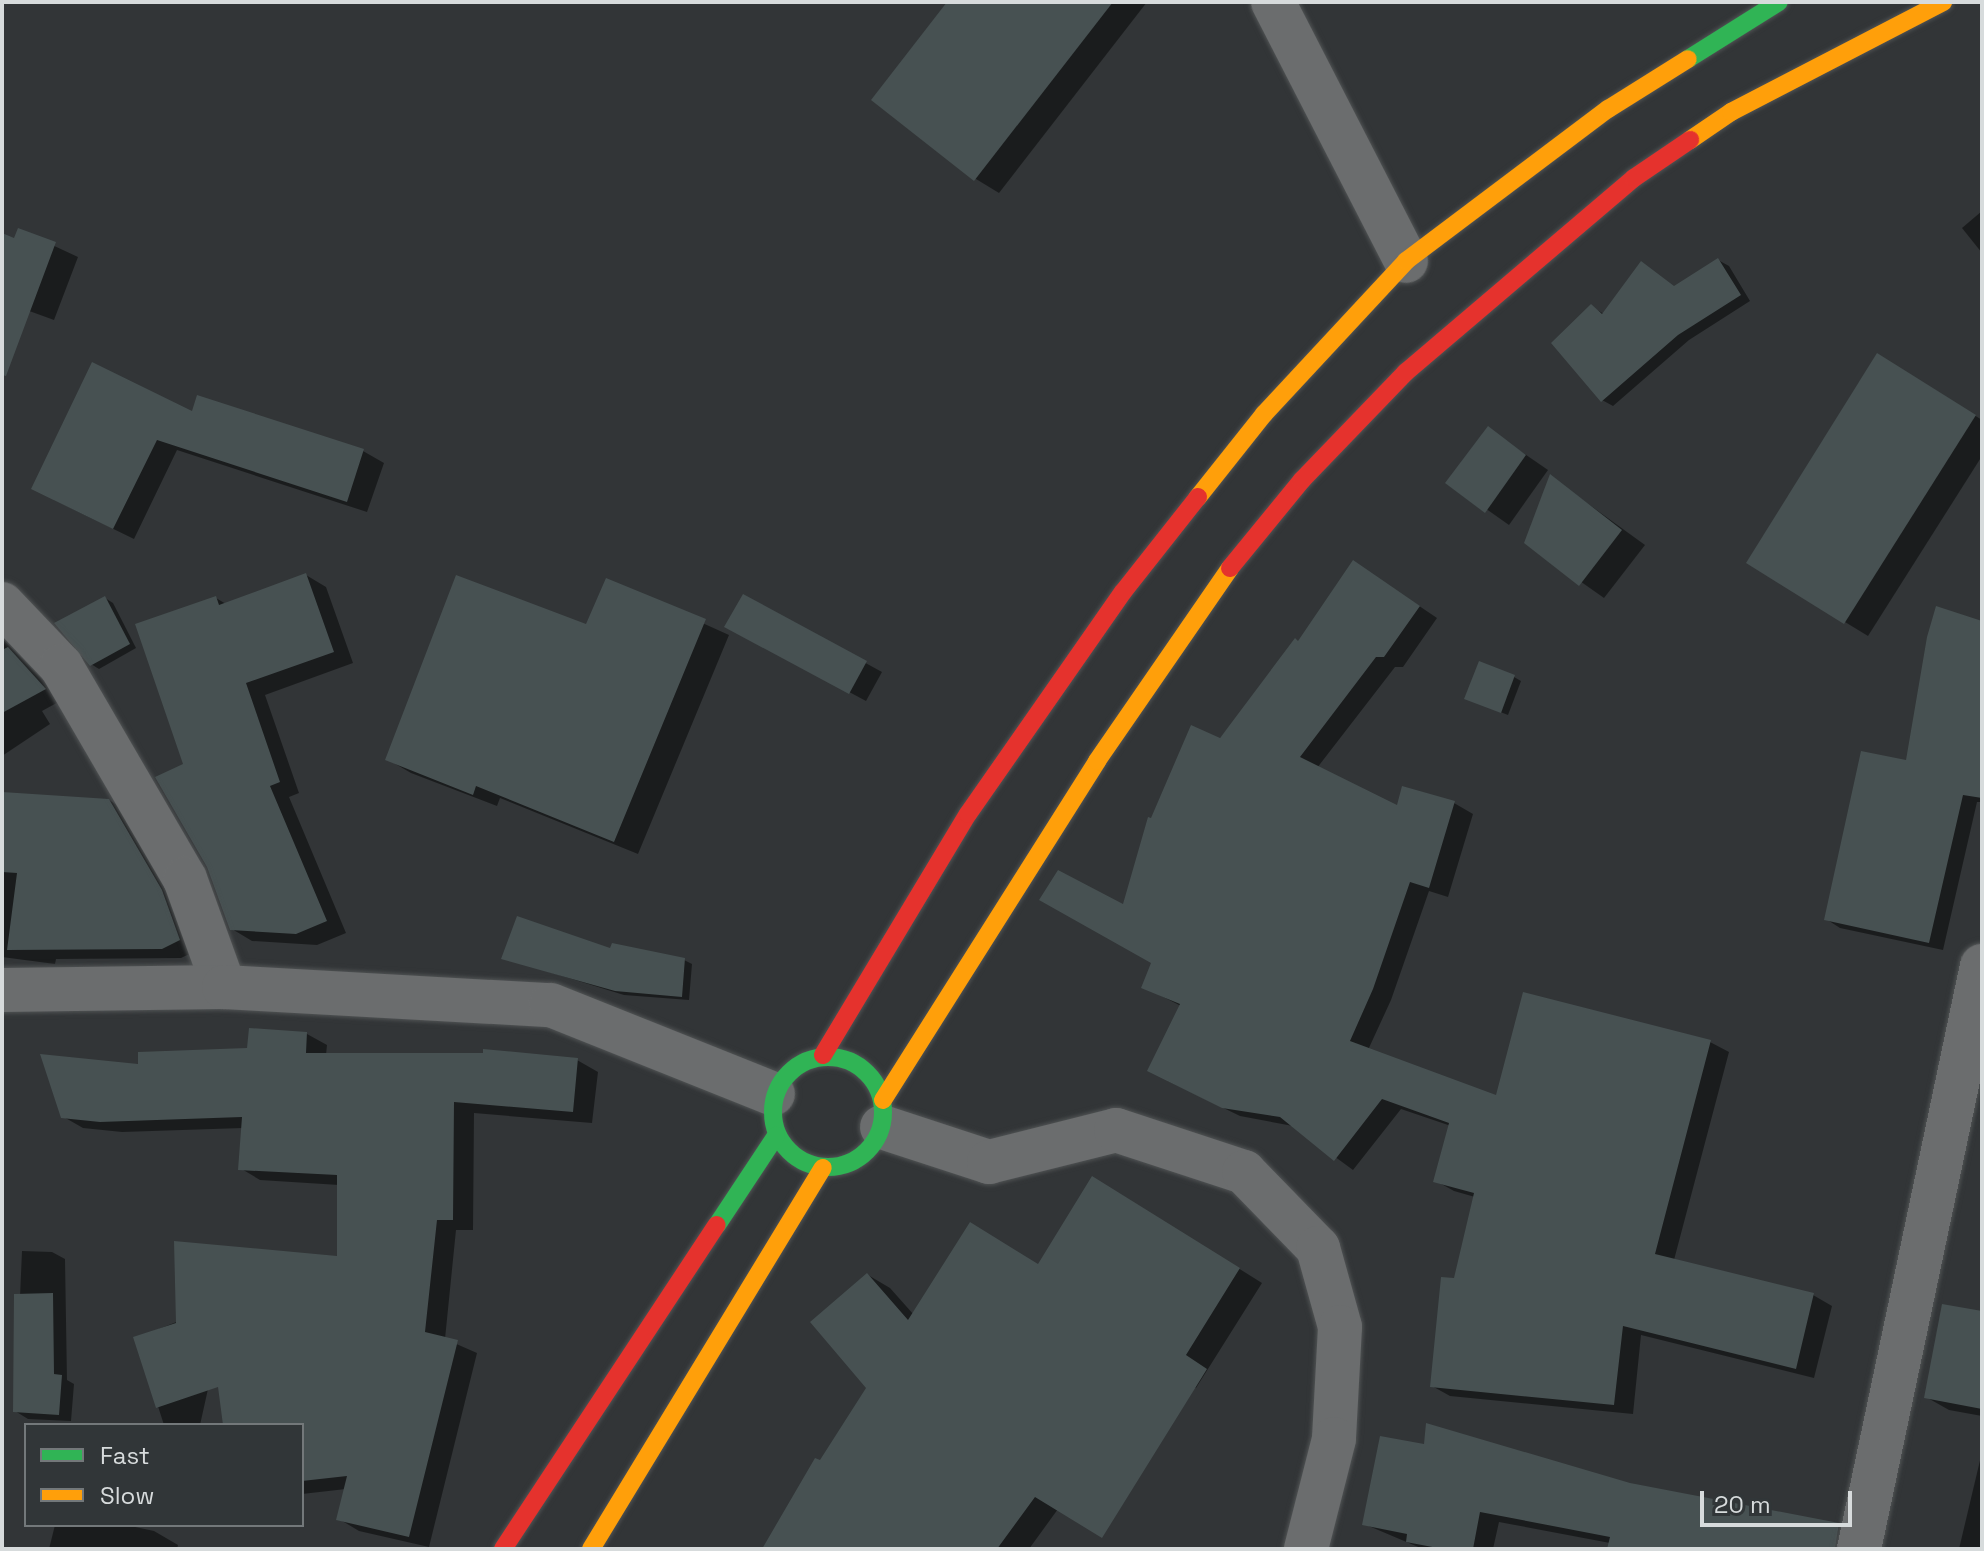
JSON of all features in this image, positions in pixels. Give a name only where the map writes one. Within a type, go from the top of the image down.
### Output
[{"type":"main road","points":[[823,1055],[968,814],[1123,592],[1264,414],[1406,261],[1608,109],[1779,2]]},
{"type":"main road","points":[[774,1115],[795,1158],[823,1168],[848,1164],[870,1150],[882,1113],[1097,761],[1217,583],[1323,458],[1406,372],[1634,178],[1731,112],[1943,2]]},
{"type":"main road","points":[[503,1549],[774,1115],[798,1064],[823,1055],[850,1059],[872,1075],[882,1113]]},
{"type":"main road","points":[[591,1549],[823,1168]]},
{"type":"street","points":[[1273,2],[1406,261]]},
{"type":"street","points":[[2,604],[61,666],[185,879],[224,987]]},
{"type":"street","points":[[1859,1549],[1982,966]]},
{"type":"street","points":[[2,990],[224,987],[551,1005],[774,1115]]},
{"type":"street","points":[[882,1113],[989,1162],[1116,1130],[1244,1172],[1318,1248],[1340,1327],[1334,1439],[1306,1549]]},
{"type":"building","points":[[947,2],[1113,2],[974,181],[871,100]]},
{"type":"building","points":[[18,228],[56,242],[6,376],[2,375],[2,233],[14,238]]},
{"type":"building","points":[[1718,258],[1741,295],[1678,335],[1601,402],[1551,343],[1591,304],[1602,314],[1641,261],[1674,286]]},
{"type":"building","points":[[1877,353],[1976,415],[1844,624],[1746,563]]},
{"type":"building","points":[[92,362],[192,411],[197,395],[364,449],[347,502],[157,440],[113,529],[31,489]]},
{"type":"building","points":[[1488,426],[1526,455],[1485,513],[1445,483]]},
{"type":"building","points":[[1550,474],[1622,530],[1579,586],[1524,543]]},
{"type":"building","points":[[1353,560],[1420,606],[1384,657],[1376,657],[1300,757],[1397,805],[1402,786],[1455,801],[1429,888],[1410,882],[1373,989],[1350,1041],[1496,1095],[1523,992],[1711,1040],[1655,1254],[1814,1293],[1796,1369],[1623,1326],[1614,1405],[1430,1387],[1441,1277],[1454,1278],[1474,1193],[1433,1182],[1449,1123],[1382,1099],[1334,1161],[1280,1117],[1222,1108],[1147,1071],[1180,1004],[1141,988],[1151,963],[1039,900],[1058,870],[1123,904],[1148,817],[1151,818],[1191,725],[1220,738],[1295,638],[1298,641]]},
{"type":"building","points":[[306,573],[334,652],[246,683],[280,782],[270,786],[327,921],[296,934],[230,930],[207,867],[155,777],[183,764],[135,624],[216,596],[219,605]]},
{"type":"building","points":[[456,575],[586,624],[606,578],[706,619],[614,842],[476,786],[473,795],[385,760]]},
{"type":"building","points":[[743,594],[867,661],[849,694],[724,627]]},
{"type":"building","points":[[105,596],[130,644],[90,666],[54,623]]},
{"type":"building","points":[[1936,606],[1982,621],[1982,798],[1963,795],[1929,943],[1824,920],[1861,751],[1906,760],[1927,637]]},
{"type":"building","points":[[8,647],[46,689],[2,713],[2,650]]},
{"type":"building","points":[[1479,661],[1515,675],[1501,713],[1464,699]]},
{"type":"building","points":[[2,792],[109,799],[162,890],[180,940],[162,949],[7,950],[17,873],[2,872]]},
{"type":"building","points":[[517,916],[610,948],[612,943],[685,958],[682,997],[615,991],[501,959]]},
{"type":"building","points":[[249,1028],[307,1032],[306,1053],[483,1053],[483,1049],[578,1058],[573,1112],[454,1102],[453,1220],[437,1220],[425,1332],[458,1340],[409,1537],[336,1520],[347,1476],[304,1481],[304,1423],[223,1423],[218,1387],[156,1408],[133,1337],[176,1323],[174,1241],[337,1256],[337,1175],[238,1170],[242,1117],[100,1122],[61,1118],[40,1054],[138,1064],[138,1052],[247,1048]]},
{"type":"building","points":[[1092,1176],[1240,1268],[1186,1355],[1207,1369],[1102,1538],[1035,1497],[997,1549],[762,1549],[815,1458],[820,1460],[866,1388],[810,1322],[867,1273],[908,1320],[970,1222],[1038,1264]]},
{"type":"building","points":[[53,1293],[54,1374],[62,1375],[59,1415],[13,1412],[14,1294]]},
{"type":"building","points":[[1942,1304],[1982,1311],[1982,1409],[1924,1398]]},
{"type":"building","points":[[1426,1423],[1630,1483],[1839,1523],[1835,1549],[1607,1549],[1610,1537],[1480,1512],[1473,1549],[1443,1549],[1406,1542],[1407,1534],[1362,1525],[1380,1436],[1424,1444]]},
{"type":"traffic: fast","points":[[1688,59],[1779,2]]},
{"type":"traffic: fast","points":[[828,1057],[849,1061],[867,1073],[879,1091],[883,1112],[879,1133],[867,1151],[849,1163],[828,1167],[807,1163],[789,1151],[777,1133],[773,1112],[777,1091],[789,1073],[807,1061],[828,1057]]},
{"type":"traffic: fast","points":[[717,1225],[776,1136]]},
{"type":"traffic: slow","points":[[1690,140],[1731,112],[1943,2]]},
{"type":"traffic: slow","points":[[1198,497],[1264,414],[1406,261],[1608,109],[1688,59]]},
{"type":"traffic: slow","points":[[883,1100],[1097,761],[1230,568]]},
{"type":"traffic: slow","points":[[591,1549],[823,1168]]},
{"type":"traffic: jam","points":[[1230,568],[1302,480],[1406,372],[1634,178],[1690,140]]},
{"type":"traffic: jam","points":[[823,1055],[968,814],[1123,592],[1198,497]]},
{"type":"traffic: jam","points":[[503,1549],[717,1225]]}]
